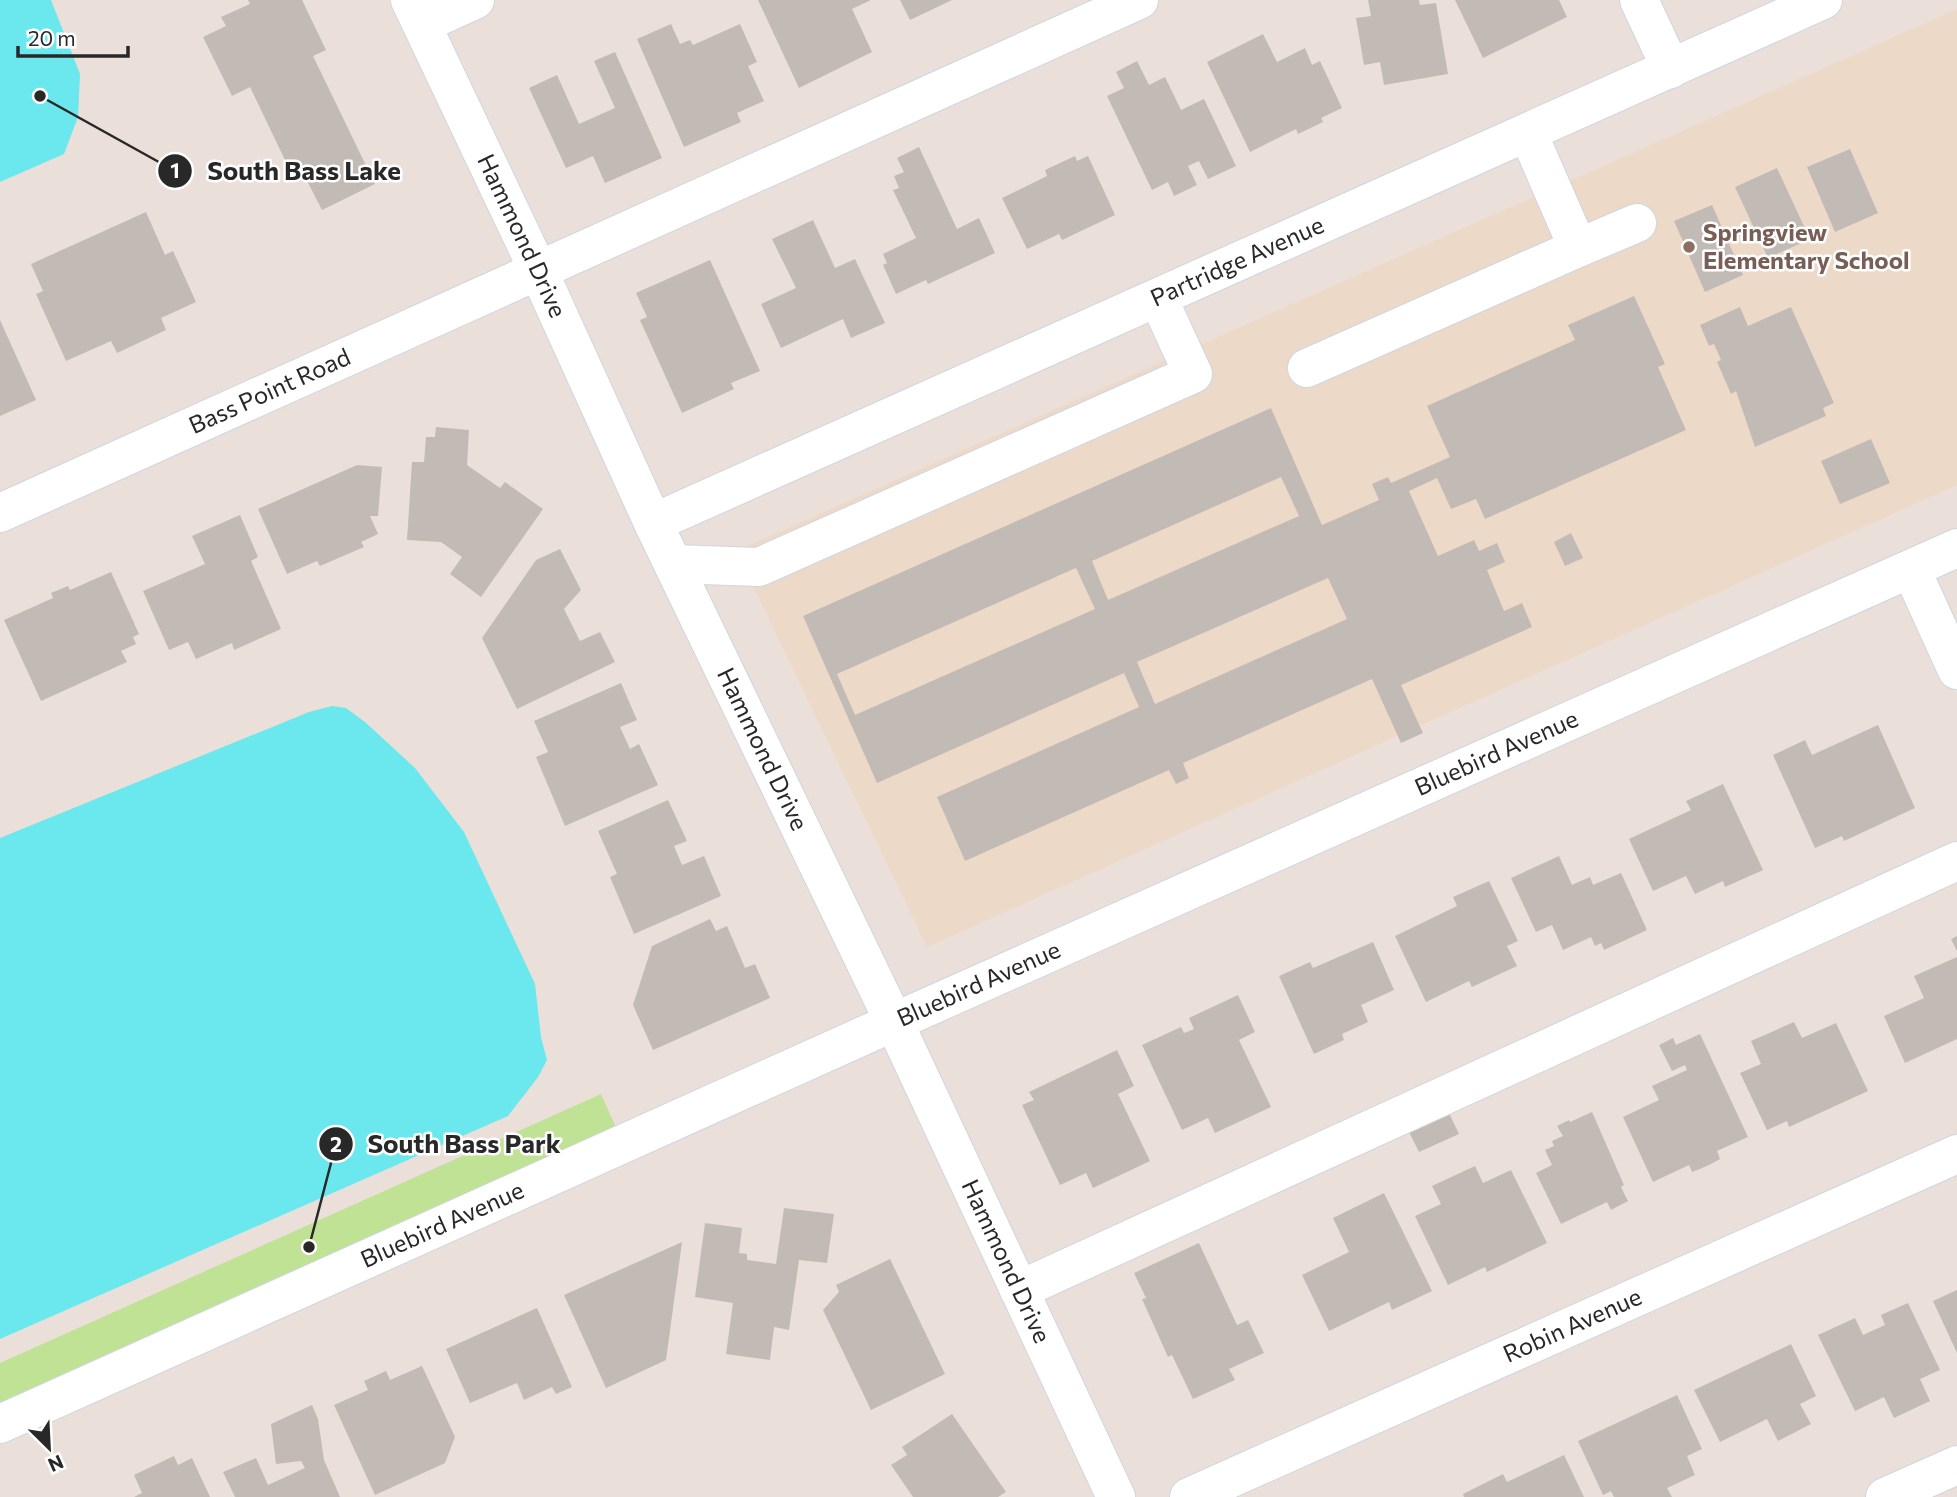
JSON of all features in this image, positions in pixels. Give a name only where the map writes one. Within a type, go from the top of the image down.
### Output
[{"type":"street","points":[[416,12],[475,0]]},
{"type":"street","name":"Bass Point Road","points":[[0,513],[1139,0]]},
{"type":"street","points":[[1639,0],[1671,69]]},
{"type":"street","name":"Partridge Avenue","points":[[653,523],[1823,0]]},
{"type":"street","name":"Hammond Drive","points":[[416,12],[538,270],[653,523],[894,1022],[1116,1497]]},
{"type":"street","points":[[1528,133],[1578,248]]},
{"type":"street","points":[[1307,368],[1637,223]]},
{"type":"street","points":[[673,564],[759,567],[1193,373],[1158,298]]},
{"type":"street","name":"Bluebird Avenue","points":[[0,1424],[1957,548]]},
{"type":"street","points":[[1911,569],[1957,670]]},
{"type":"street","points":[[1019,1290],[1957,861]]},
{"type":"street","name":"Robin Avenue","points":[[1189,1497],[1957,1154]]},
{"type":"street","points":[[1885,1497],[1957,1465]]},
{"type":"shaded area","name":"Springview Elementary School","points":[[1957,9],[1957,485],[927,947],[736,551]]},
{"type":"green space","points":[[601,1094],[618,1132],[0,1408],[0,1363]]},
{"type":"water","points":[[0,0],[51,0],[80,74],[78,117],[64,154],[0,182]]},
{"type":"water","points":[[332,706],[346,708],[365,722],[415,768],[464,832],[535,984],[541,1037],[547,1060],[538,1077],[508,1116],[0,1339],[0,838],[309,712]]},
{"type":"building","points":[[248,0],[302,0],[326,50],[313,56],[375,184],[322,210],[305,177],[295,181],[250,87],[232,96],[203,37],[226,26],[221,17],[250,4]]},
{"type":"building","points":[[758,0],[871,0],[852,9],[872,52],[799,88]]},
{"type":"building","points":[[900,0],[952,0],[910,20]]},
{"type":"building","points":[[1368,0],[1419,0],[1420,5],[1436,3],[1448,74],[1384,85],[1380,62],[1364,65],[1356,18],[1371,16]]},
{"type":"building","points":[[1455,0],[1559,0],[1567,17],[1483,58]]},
{"type":"building","points":[[671,24],[680,44],[690,40],[693,45],[740,24],[757,62],[748,66],[764,101],[737,113],[741,122],[684,147],[637,39]]},
{"type":"building","points":[[1263,34],[1277,62],[1305,48],[1312,65],[1320,61],[1342,108],[1321,118],[1323,122],[1298,134],[1296,129],[1250,152],[1207,62]]},
{"type":"building","points":[[615,52],[662,158],[605,183],[593,156],[566,168],[529,88],[557,75],[579,124],[615,108],[594,61]]},
{"type":"building","points":[[1137,61],[1149,85],[1165,77],[1181,110],[1204,99],[1236,166],[1208,179],[1199,161],[1188,166],[1197,185],[1174,196],[1168,182],[1152,190],[1107,96],[1124,88],[1116,72]]},
{"type":"building","points":[[919,147],[957,229],[979,218],[995,253],[928,284],[926,280],[896,294],[883,265],[887,263],[883,254],[916,238],[893,190],[899,188],[894,176],[904,172],[897,158]]},
{"type":"building","points":[[1850,149],[1878,213],[1835,232],[1807,167]]},
{"type":"building","points":[[1075,156],[1077,161],[1088,156],[1115,215],[1062,240],[1059,234],[1027,249],[1002,198],[1047,176],[1045,170]]},
{"type":"building","points":[[1777,168],[1810,239],[1768,258],[1735,187]]},
{"type":"building","points":[[1712,205],[1743,275],[1705,292],[1674,221]]},
{"type":"building","points":[[146,212],[165,255],[173,251],[196,302],[161,318],[166,330],[117,353],[111,341],[66,361],[36,294],[43,291],[31,264]]},
{"type":"building","points":[[813,220],[835,268],[855,259],[885,323],[851,338],[843,319],[781,348],[761,304],[796,288],[772,239]]},
{"type":"building","points":[[710,260],[760,371],[731,383],[734,389],[682,413],[640,320],[647,317],[636,293]]},
{"type":"building","points":[[1634,296],[1665,364],[1658,367],[1686,430],[1485,519],[1476,499],[1451,509],[1437,478],[1409,491],[1438,556],[1474,540],[1479,551],[1497,543],[1505,562],[1487,570],[1504,611],[1522,603],[1532,627],[1401,685],[1423,733],[1401,743],[1372,679],[1183,763],[1189,778],[1176,784],[1169,770],[965,861],[937,797],[1139,707],[1124,673],[877,783],[803,616],[1271,408],[1322,525],[1379,500],[1372,484],[1388,477],[1391,483],[1450,457],[1427,406],[1575,340],[1568,325]],"holes":[[[1281,477],[1299,516],[1108,600],[1092,561]],[[1076,568],[1095,609],[855,715],[837,674]],[[1328,578],[1347,619],[1155,704],[1137,662]]]},
{"type":"building","points":[[1740,307],[1748,326],[1791,307],[1834,403],[1823,408],[1826,416],[1755,447],[1736,391],[1731,394],[1717,362],[1721,360],[1714,344],[1709,346],[1700,325]]},
{"type":"building","points":[[0,320],[36,400],[0,416]]},
{"type":"building","points":[[436,427],[469,430],[467,465],[500,488],[505,482],[543,509],[481,597],[450,574],[462,557],[441,542],[407,540],[412,462],[424,462],[426,437],[435,437]]},
{"type":"building","points":[[1871,439],[1890,483],[1840,504],[1821,461]]},
{"type":"building","points":[[357,465],[382,467],[378,516],[370,516],[378,534],[361,542],[364,547],[320,566],[317,561],[287,574],[258,509]]},
{"type":"building","points":[[240,515],[258,557],[251,561],[281,629],[234,650],[232,643],[196,659],[188,642],[169,650],[143,591],[205,564],[192,536]]},
{"type":"building","points":[[1571,533],[1583,558],[1565,566],[1554,542]]},
{"type":"building","points":[[560,549],[581,590],[564,609],[580,641],[600,632],[615,662],[517,709],[482,638],[536,560]]},
{"type":"building","points":[[111,572],[139,634],[133,637],[136,644],[121,651],[127,662],[41,701],[4,620],[53,598],[51,593],[68,586],[70,590]]},
{"type":"building","points":[[621,683],[637,720],[620,727],[630,749],[639,744],[658,785],[565,826],[536,757],[548,752],[534,721]]},
{"type":"building","points":[[1878,725],[1915,808],[1844,841],[1842,836],[1815,848],[1773,755],[1805,740],[1812,755]]},
{"type":"building","points":[[1723,784],[1763,870],[1725,887],[1723,881],[1695,894],[1686,876],[1653,891],[1629,839],[1691,810],[1686,801]]},
{"type":"building","points":[[668,800],[687,841],[674,846],[682,865],[704,856],[721,896],[634,934],[610,877],[617,874],[598,831]]},
{"type":"building","points":[[1559,856],[1572,885],[1590,877],[1593,885],[1621,873],[1647,930],[1604,950],[1601,943],[1595,946],[1591,937],[1563,950],[1552,925],[1536,932],[1511,878]]},
{"type":"building","points":[[1489,881],[1518,941],[1507,946],[1517,966],[1472,987],[1469,981],[1426,1002],[1395,936],[1457,906],[1453,897]]},
{"type":"building","points":[[710,919],[716,931],[727,926],[745,968],[755,964],[770,998],[653,1050],[633,1005],[652,946]]},
{"type":"building","points":[[1957,936],[1957,951],[1951,939]]},
{"type":"building","points":[[1373,942],[1394,990],[1361,1005],[1368,1022],[1342,1034],[1344,1040],[1314,1054],[1279,976],[1310,962],[1313,968]]},
{"type":"building","points":[[1957,957],[1957,1039],[1905,1063],[1884,1016],[1924,998],[1914,976]]},
{"type":"building","points":[[1238,995],[1255,1032],[1239,1040],[1271,1107],[1215,1133],[1208,1118],[1182,1130],[1142,1045],[1181,1027],[1184,1033],[1194,1029],[1189,1018]]},
{"type":"building","points":[[1794,1022],[1802,1038],[1836,1023],[1868,1091],[1789,1127],[1787,1121],[1767,1130],[1740,1073],[1761,1064],[1751,1041]]},
{"type":"building","points":[[1700,1034],[1748,1137],[1717,1151],[1720,1159],[1707,1166],[1692,1172],[1689,1165],[1653,1182],[1623,1117],[1659,1100],[1652,1086],[1687,1070],[1685,1065],[1672,1071],[1659,1045],[1673,1038],[1676,1045]]},
{"type":"building","points":[[1117,1050],[1134,1086],[1118,1094],[1150,1161],[1093,1188],[1086,1173],[1060,1185],[1022,1105],[1034,1100],[1029,1092]]},
{"type":"building","points":[[1592,1112],[1624,1185],[1621,1187],[1628,1201],[1611,1210],[1607,1202],[1561,1224],[1536,1173],[1552,1165],[1545,1150],[1554,1146],[1552,1141],[1563,1136],[1557,1126]]},
{"type":"building","points":[[1449,1113],[1459,1134],[1419,1152],[1409,1132]]},
{"type":"building","points":[[1475,1166],[1483,1183],[1511,1170],[1547,1243],[1487,1272],[1485,1267],[1448,1285],[1415,1216],[1441,1204],[1432,1186]]},
{"type":"building","points":[[1384,1193],[1432,1291],[1392,1310],[1389,1302],[1329,1331],[1302,1275],[1349,1252],[1333,1218]]},
{"type":"building","points":[[784,1208],[834,1214],[827,1263],[799,1260],[789,1330],[774,1327],[770,1360],[726,1354],[733,1303],[695,1297],[705,1223],[742,1228],[739,1253],[747,1254],[747,1260],[776,1264]]},
{"type":"building","points":[[682,1242],[666,1360],[606,1388],[564,1295]]},
{"type":"building","points":[[1199,1243],[1237,1325],[1248,1320],[1264,1353],[1229,1369],[1235,1380],[1193,1399],[1172,1355],[1168,1357],[1142,1299],[1146,1298],[1134,1273]]},
{"type":"building","points":[[890,1259],[945,1374],[871,1410],[823,1310],[839,1292],[836,1285]]},
{"type":"building","points":[[1957,1290],[1957,1353],[1933,1301]]},
{"type":"building","points":[[1908,1303],[1940,1370],[1920,1379],[1930,1401],[1894,1418],[1884,1397],[1855,1411],[1818,1335],[1855,1318],[1863,1335],[1885,1325],[1881,1315]]},
{"type":"building","points":[[537,1308],[572,1387],[556,1394],[552,1387],[524,1400],[517,1383],[470,1403],[446,1349]]},
{"type":"building","points":[[1791,1344],[1816,1396],[1800,1404],[1811,1424],[1778,1441],[1767,1419],[1720,1442],[1694,1390]]},
{"type":"building","points":[[422,1366],[455,1437],[445,1463],[375,1495],[334,1405],[368,1390],[364,1381],[386,1371],[390,1380]]},
{"type":"building","points":[[1677,1395],[1702,1449],[1687,1456],[1695,1475],[1667,1488],[1672,1497],[1614,1497],[1611,1491],[1603,1495],[1578,1441]]},
{"type":"building","points":[[312,1405],[318,1419],[324,1460],[340,1497],[235,1497],[223,1472],[256,1458],[268,1485],[305,1468],[301,1461],[276,1464],[271,1424]]},
{"type":"building","points":[[952,1414],[1006,1492],[998,1497],[913,1497],[891,1465],[907,1455],[902,1447]]},
{"type":"building","points":[[1564,1455],[1584,1497],[1464,1497],[1463,1494],[1503,1474],[1507,1482]]},
{"type":"building","points":[[174,1456],[178,1465],[192,1458],[210,1497],[134,1497],[142,1493],[134,1475]]},
{"type":"place","name":"South Bass Lake","points":[[40,96]]},
{"type":"place","name":"Springview Elementary School","points":[[1689,247]]},
{"type":"place","name":"South Bass Park","points":[[309,1247]]}]
